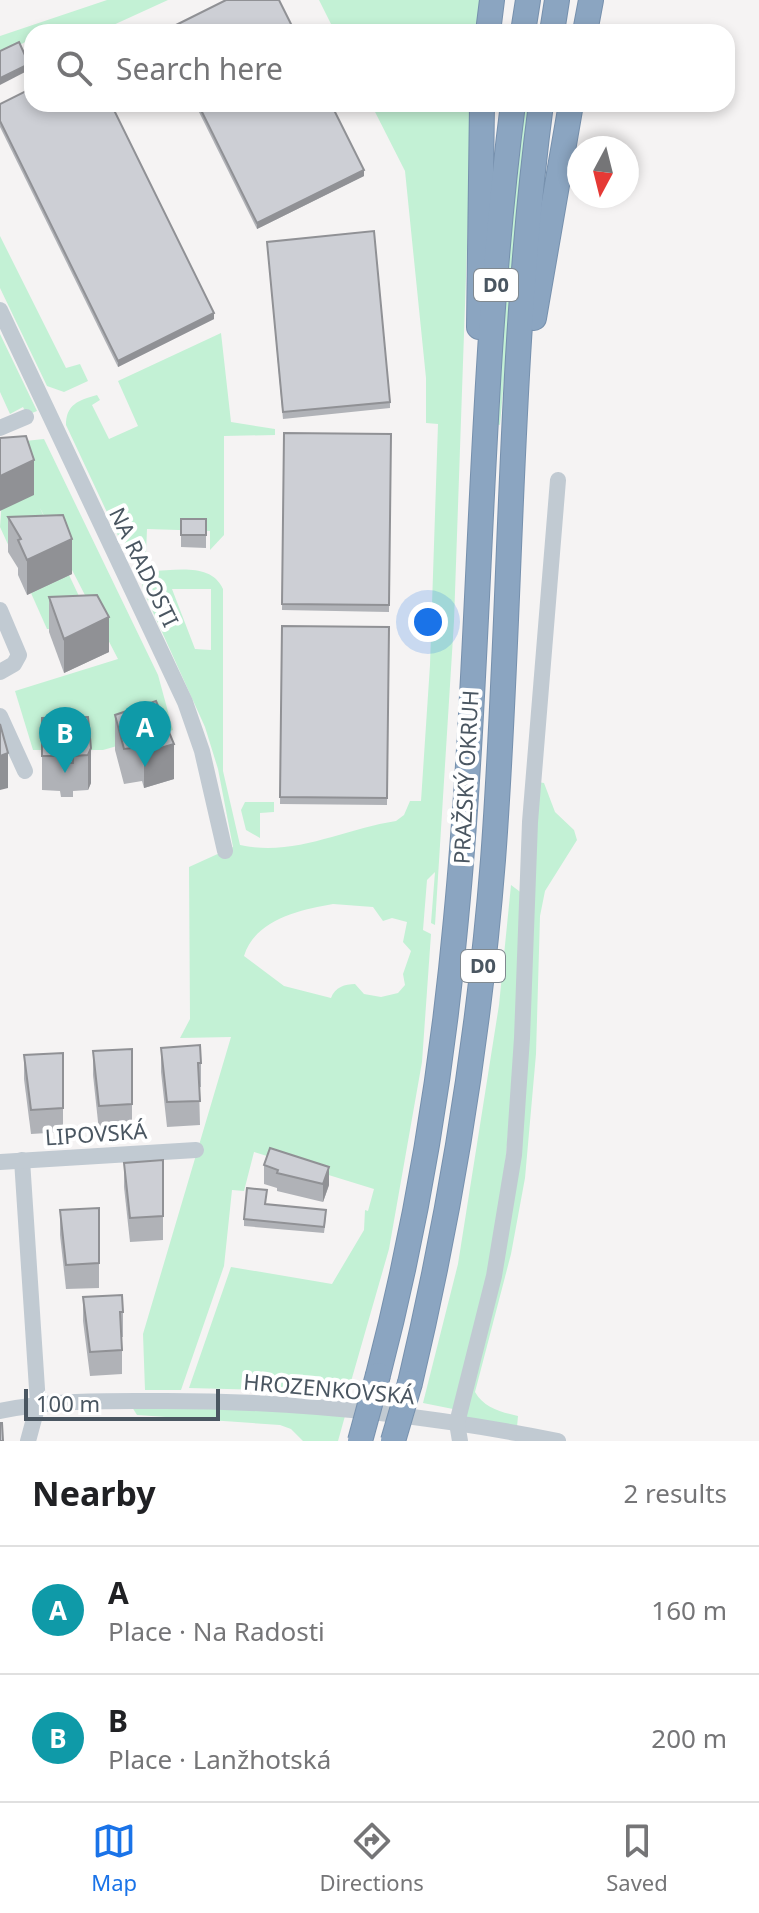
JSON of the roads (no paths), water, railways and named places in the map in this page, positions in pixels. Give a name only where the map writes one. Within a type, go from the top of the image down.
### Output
[{"type":"highway","points":[[489,24],[492,0]]},
{"type":"highway","points":[[524,24],[528,0]]},
{"type":"highway","points":[[553,24],[557,0]]},
{"type":"highway","points":[[586,24],[591,0]]},
{"type":"highway","points":[[482,112],[478,253],[482,466]]},
{"type":"highway","name":"PRAŽSKÝ OKRUH","points":[[360,1441],[419,1199],[445,1024],[462,841],[482,466],[512,112]]},
{"type":"highway","name":"PRAŽSKÝ OKRUH","points":[[393,1441],[410,1383],[450,1208],[481,990],[500,756],[529,216],[540,112]]},
{"type":"highway","points":[[517,410],[570,112]]},
{"type":"street","name":"NA RADOSTI","points":[[0,310],[185,702],[202,751],[225,851]]},
{"type":"street","points":[[0,428],[26,417]]},
{"type":"street","points":[[460,1441],[457,1423],[494,1276],[514,1155],[530,822],[558,480]]},
{"type":"street","points":[[0,610],[19,653],[14,664],[0,672]]},
{"type":"street","points":[[0,716],[25,771]]},
{"type":"street","name":"LIPOVSKÁ","points":[[0,1162],[196,1150]]},
{"type":"street","points":[[22,1160],[38,1404],[28,1441]]},
{"type":"street","name":"HROZENKOVSKÁ","points":[[0,1411],[38,1404],[181,1401],[311,1406],[457,1423],[558,1441]]},
{"type":"place","name":"A","points":[[145,767]]},
{"type":"place","name":"B","points":[[65,773]]}]
